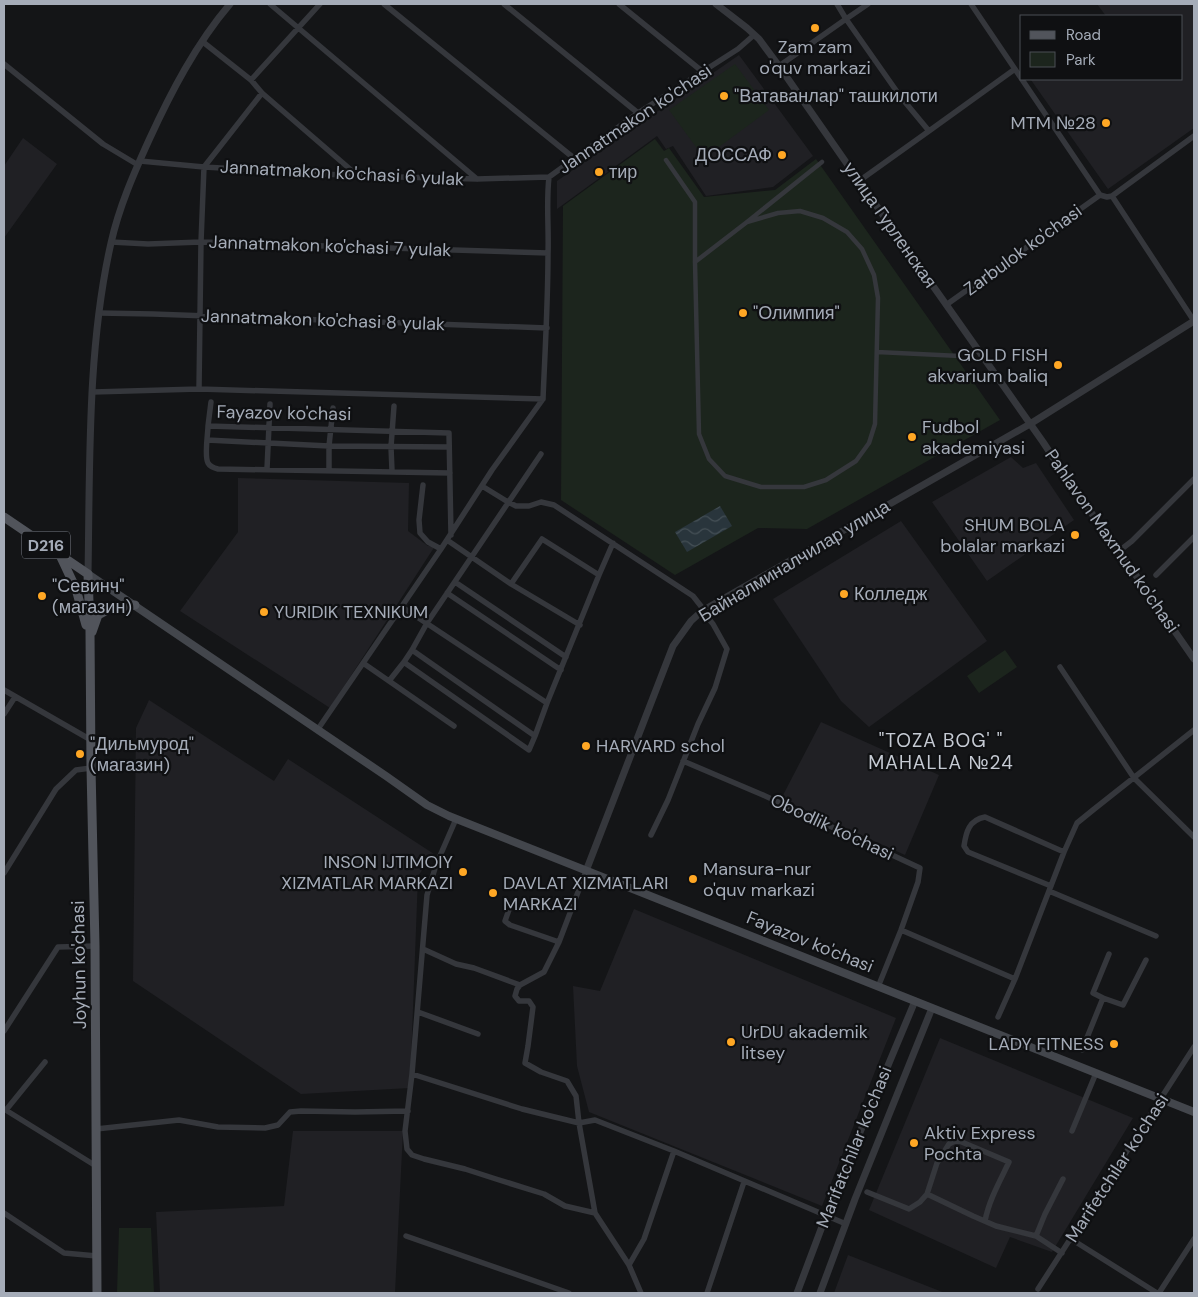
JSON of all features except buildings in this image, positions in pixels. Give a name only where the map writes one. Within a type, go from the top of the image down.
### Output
[{"type":"main road","name":"Fayazov ko'chasi","points":[[4,517],[427,805],[456,819],[1194,1112]]},
{"type":"main road","points":[[60,554],[76,589],[90,637]]},
{"type":"main road","points":[[88,574],[90,637]]},
{"type":"main road","points":[[90,637],[98,615],[111,608],[135,605]]},
{"type":"main road","name":"Joyhun ko'chasi","points":[[90,637],[95,946],[97,1293]]},
{"type":"street","points":[[88,574],[93,392],[99,313],[111,242],[123,203],[139,163],[168,101],[203,42],[230,4]]},
{"type":"street","points":[[270,4],[477,180]]},
{"type":"street","points":[[251,80],[320,4]]},
{"type":"street","points":[[384,4],[575,159]]},
{"type":"street","points":[[504,4],[638,113]]},
{"type":"street","points":[[619,4],[703,72]]},
{"type":"street","name":"улица Гурленская","points":[[716,4],[754,34],[779,66],[1030,424]]},
{"type":"street","points":[[837,4],[900,96],[928,131]]},
{"type":"street","points":[[779,66],[868,4]]},
{"type":"street","name":"Zarbulok ko'chasi","points":[[971,4],[1020,76]]},
{"type":"street","name":"Jannatmakon ko'chasi","points":[[543,399],[549,177],[638,113],[738,49],[754,34]]},
{"type":"street","points":[[203,42],[251,80],[262,92],[359,176]]},
{"type":"street","points":[[4,64],[103,144],[139,163]]},
{"type":"street","points":[[859,181],[1015,69]]},
{"type":"street","name":"Zarbulok ko'chasi","points":[[1022,80],[1100,195],[1112,196]]},
{"type":"street","points":[[199,388],[204,167],[262,92]]},
{"type":"street","points":[[1194,136],[1112,196],[1194,321]]},
{"type":"street","points":[[666,160],[695,202],[699,434],[709,459],[725,476],[761,488],[804,487],[826,480],[856,460],[868,443],[875,424],[878,298],[874,275],[862,249],[847,232],[823,218],[800,211],[778,213],[747,222]]},
{"type":"street","points":[[695,262],[822,162]]},
{"type":"street","name":"Jannatmakon ko'chasi 6 yulak","points":[[139,163],[359,176],[477,180],[549,177]]},
{"type":"street","name":"Zarbulok ko'chasi","points":[[946,305],[1100,195]]},
{"type":"street","name":"Jannatmakon ko'chasi 7 yulak","points":[[111,242],[148,244],[201,242],[548,253]]},
{"type":"street","name":"Jannatmakon ko'chasi 8 yulak","points":[[99,313],[546,328]]},
{"type":"street","name":"Байналминалчилар улица","points":[[520,985],[544,972],[559,942],[673,646],[691,621],[703,610],[1030,424],[1194,321]]},
{"type":"street","points":[[877,352],[960,356]]},
{"type":"street","points":[[93,392],[199,388],[543,399]]},
{"type":"street","points":[[318,729],[543,399]]},
{"type":"street","points":[[208,426],[211,402]]},
{"type":"street","points":[[267,469],[270,404]]},
{"type":"street","points":[[392,471],[394,406]]},
{"type":"street","points":[[329,471],[329,446],[333,408]]},
{"type":"street","name":"Pahlavon Maxmud ko'chasi","points":[[1030,424],[1074,490],[1119,551],[1194,660]]},
{"type":"street","name":"Fayazov ko'chasi","points":[[449,447],[449,433],[208,426],[206,457],[208,464],[218,469],[450,473]]},
{"type":"street","points":[[207,440],[329,446],[449,447],[449,537],[471,557],[511,584],[580,625]]},
{"type":"street","points":[[390,681],[541,454]]},
{"type":"street","points":[[1119,551],[1132,541],[1194,479]]},
{"type":"street","points":[[423,485],[419,520],[420,533],[428,542],[441,549]]},
{"type":"street","points":[[482,486],[516,506],[529,506],[541,502],[554,505],[693,596],[713,624],[727,649],[715,688],[668,800],[651,835]]},
{"type":"street","points":[[1156,575],[1194,537]]},
{"type":"street","points":[[511,584],[542,539],[599,575]]},
{"type":"street","points":[[404,662],[529,750],[599,575],[614,544]]},
{"type":"street","points":[[455,582],[566,656]]},
{"type":"street","points":[[447,593],[560,670]]},
{"type":"street","points":[[402,607],[547,703]]},
{"type":"street","points":[[412,650],[535,736]]},
{"type":"street","points":[[363,663],[454,726]]},
{"type":"street","points":[[1060,667],[1134,778],[1194,837]]},
{"type":"street","points":[[4,690],[91,740]]},
{"type":"street","points":[[4,714],[15,697]]},
{"type":"street","points":[[998,1016],[1015,979],[1064,852],[1078,823],[1194,730]]},
{"type":"street","name":"Obodlik ko'chasi","points":[[683,761],[763,795],[920,868],[918,882],[901,930],[878,986]]},
{"type":"street","points":[[4,873],[56,789],[76,770],[91,768]]},
{"type":"street","points":[[1064,852],[984,817],[972,821],[965,836],[964,846],[968,852],[1156,936]]},
{"type":"street","points":[[456,819],[436,865],[427,895],[424,949],[405,1131],[407,1149],[412,1155],[465,1169],[544,1194],[565,1206],[595,1213]]},
{"type":"street","points":[[511,904],[505,920],[510,925],[559,942]]},
{"type":"street","points":[[901,930],[1015,979]]},
{"type":"street","points":[[4,1031],[58,947],[95,946]]},
{"type":"street","points":[[424,949],[456,964],[474,968],[520,985],[515,996],[519,1001],[529,1000],[533,1007],[530,1037],[524,1064],[568,1081],[576,1096],[595,1213],[629,1265],[641,1293]]},
{"type":"street","points":[[1109,954],[1093,994],[1123,1005],[1146,960]]},
{"type":"street","points":[[1082,1050],[1102,998]]},
{"type":"street","name":"Marifatchilar ko'chasi","points":[[797,1293],[835,1192],[915,1001]]},
{"type":"street","name":"Marifatchilar ko'chasi","points":[[820,1293],[932,1008]]},
{"type":"street","points":[[418,1012],[478,1034]]},
{"type":"street","name":"Marifetchilar ko'chasi","points":[[1038,1289],[1194,1047]]},
{"type":"street","points":[[45,1062],[5,1110],[96,1166]]},
{"type":"street","points":[[412,1074],[508,1105],[579,1123],[595,1120],[674,1151],[846,1224]]},
{"type":"street","points":[[1072,1131],[1096,1074]]},
{"type":"street","points":[[96,1129],[179,1120],[218,1126],[265,1128],[278,1125],[290,1112],[408,1111]]},
{"type":"street","points":[[867,1192],[909,1209],[920,1202],[927,1194],[937,1163],[949,1144],[957,1140],[1009,1162],[986,1214],[985,1221]]},
{"type":"street","points":[[629,1265],[644,1239],[674,1151]]},
{"type":"street","points":[[1036,1236],[1044,1214],[1063,1179]]},
{"type":"street","points":[[707,1293],[744,1182]]},
{"type":"street","points":[[927,1194],[996,1226],[1036,1236],[1062,1253]]},
{"type":"street","points":[[4,1213],[64,1253],[97,1256]]},
{"type":"street","points":[[406,1236],[569,1293]]},
{"type":"street","points":[[1071,1239],[1158,1293],[1194,1239]]},
{"type":"shaded area","name":"MTM №28","points":[[1097,4],[1194,4],[1194,128],[1108,189],[1031,80],[1183,80],[1183,15],[1105,15]]},
{"type":"shaded area","name":"\"Ватаванлар\" ташкилоти","points":[[739,55],[813,156],[773,187],[706,196],[673,146],[666,149],[657,136],[557,209],[557,181]]},
{"type":"shaded area","points":[[23,138],[57,164],[4,238],[4,166]]},
{"type":"shaded area","points":[[1011,457],[1023,468],[1036,463],[1074,520],[987,581],[932,502]]},
{"type":"shaded area","points":[[238,478],[409,483],[408,531],[428,546],[435,546],[330,708],[180,611],[238,532]]},
{"type":"shaded area","points":[[901,521],[987,641],[869,727],[841,701],[773,599]]},
{"type":"shaded area","points":[[149,700],[274,781],[288,759],[434,854],[418,876],[410,1088],[301,1094],[133,981],[136,728]]},
{"type":"shaded area","points":[[821,722],[939,775],[905,855],[781,799]]},
{"type":"shaded area","name":"UrDU akademik litsey","points":[[634,909],[896,1018],[822,1206],[589,1112],[577,1066],[573,986],[600,991]]},
{"type":"shaded area","points":[[940,1038],[1133,1118],[1052,1252],[1010,1237],[996,1268],[869,1210]]},
{"type":"shaded area","points":[[293,1131],[403,1131],[395,1293],[160,1293],[156,1212],[284,1206]]},
{"type":"shaded area","points":[[848,1255],[945,1293],[834,1293]]},
{"type":"green space","points":[[735,64],[769,110],[704,158],[669,110]]},
{"type":"green space","name":"\"Олимпия\"","points":[[655,139],[664,151],[669,148],[704,197],[775,190],[816,159],[1000,420],[807,529],[758,528],[675,575],[561,500],[563,206]]},
{"type":"green space","points":[[1005,650],[1017,667],[979,693],[967,676]]},
{"type":"green space","points":[[119,1228],[151,1228],[154,1293],[117,1293]]},
{"type":"water","points":[[720,506],[732,526],[687,552],[675,532]]},
{"type":"place","name":"Zam zam o'quv markazi","points":[[815,28]]},
{"type":"place","name":"\"Ватаванлар\" ташкилоти","points":[[724,96]]},
{"type":"place","name":"MTM №28","points":[[1106,123]]},
{"type":"place","name":"ДОССАФ","points":[[782,155]]},
{"type":"place","name":"тир","points":[[599,172]]},
{"type":"place","name":"\"Олимпия\"","points":[[743,313]]},
{"type":"place","name":"GOLD FISH akvarium baliq","points":[[1058,365]]},
{"type":"place","name":"Fudbol akademiyasi","points":[[912,437]]},
{"type":"place","name":"SHUM BOLA bolalar markazi","points":[[1075,535]]},
{"type":"place","name":"Колледж","points":[[844,594]]},
{"type":"place","name":"\"Севинч\" (магазин)","points":[[42,596]]},
{"type":"place","name":"YURIDIK TEXNIKUM","points":[[264,612]]},
{"type":"place","name":"HARVARD schol","points":[[586,746]]},
{"type":"place","name":"\"Дильмурод\" (магазин)","points":[[80,754]]},
{"type":"place","name":"INSON IJTIMOIY XIZMATLAR MARKAZI","points":[[463,872]]},
{"type":"place","name":"Mansura-nur o'quv markazi","points":[[693,879]]},
{"type":"place","name":"DAVLAT XIZMATLARI MARKAZI","points":[[493,893]]},
{"type":"place","name":"UrDU akademik litsey","points":[[731,1042]]},
{"type":"place","name":"LADY FITNESS","points":[[1114,1044]]},
{"type":"place","name":"Aktiv Express Pochta","points":[[914,1143]]},
{"type":"district","name":"\"TOZA BOG' \" MAHALLA №24","points":[[941,751]]}]
